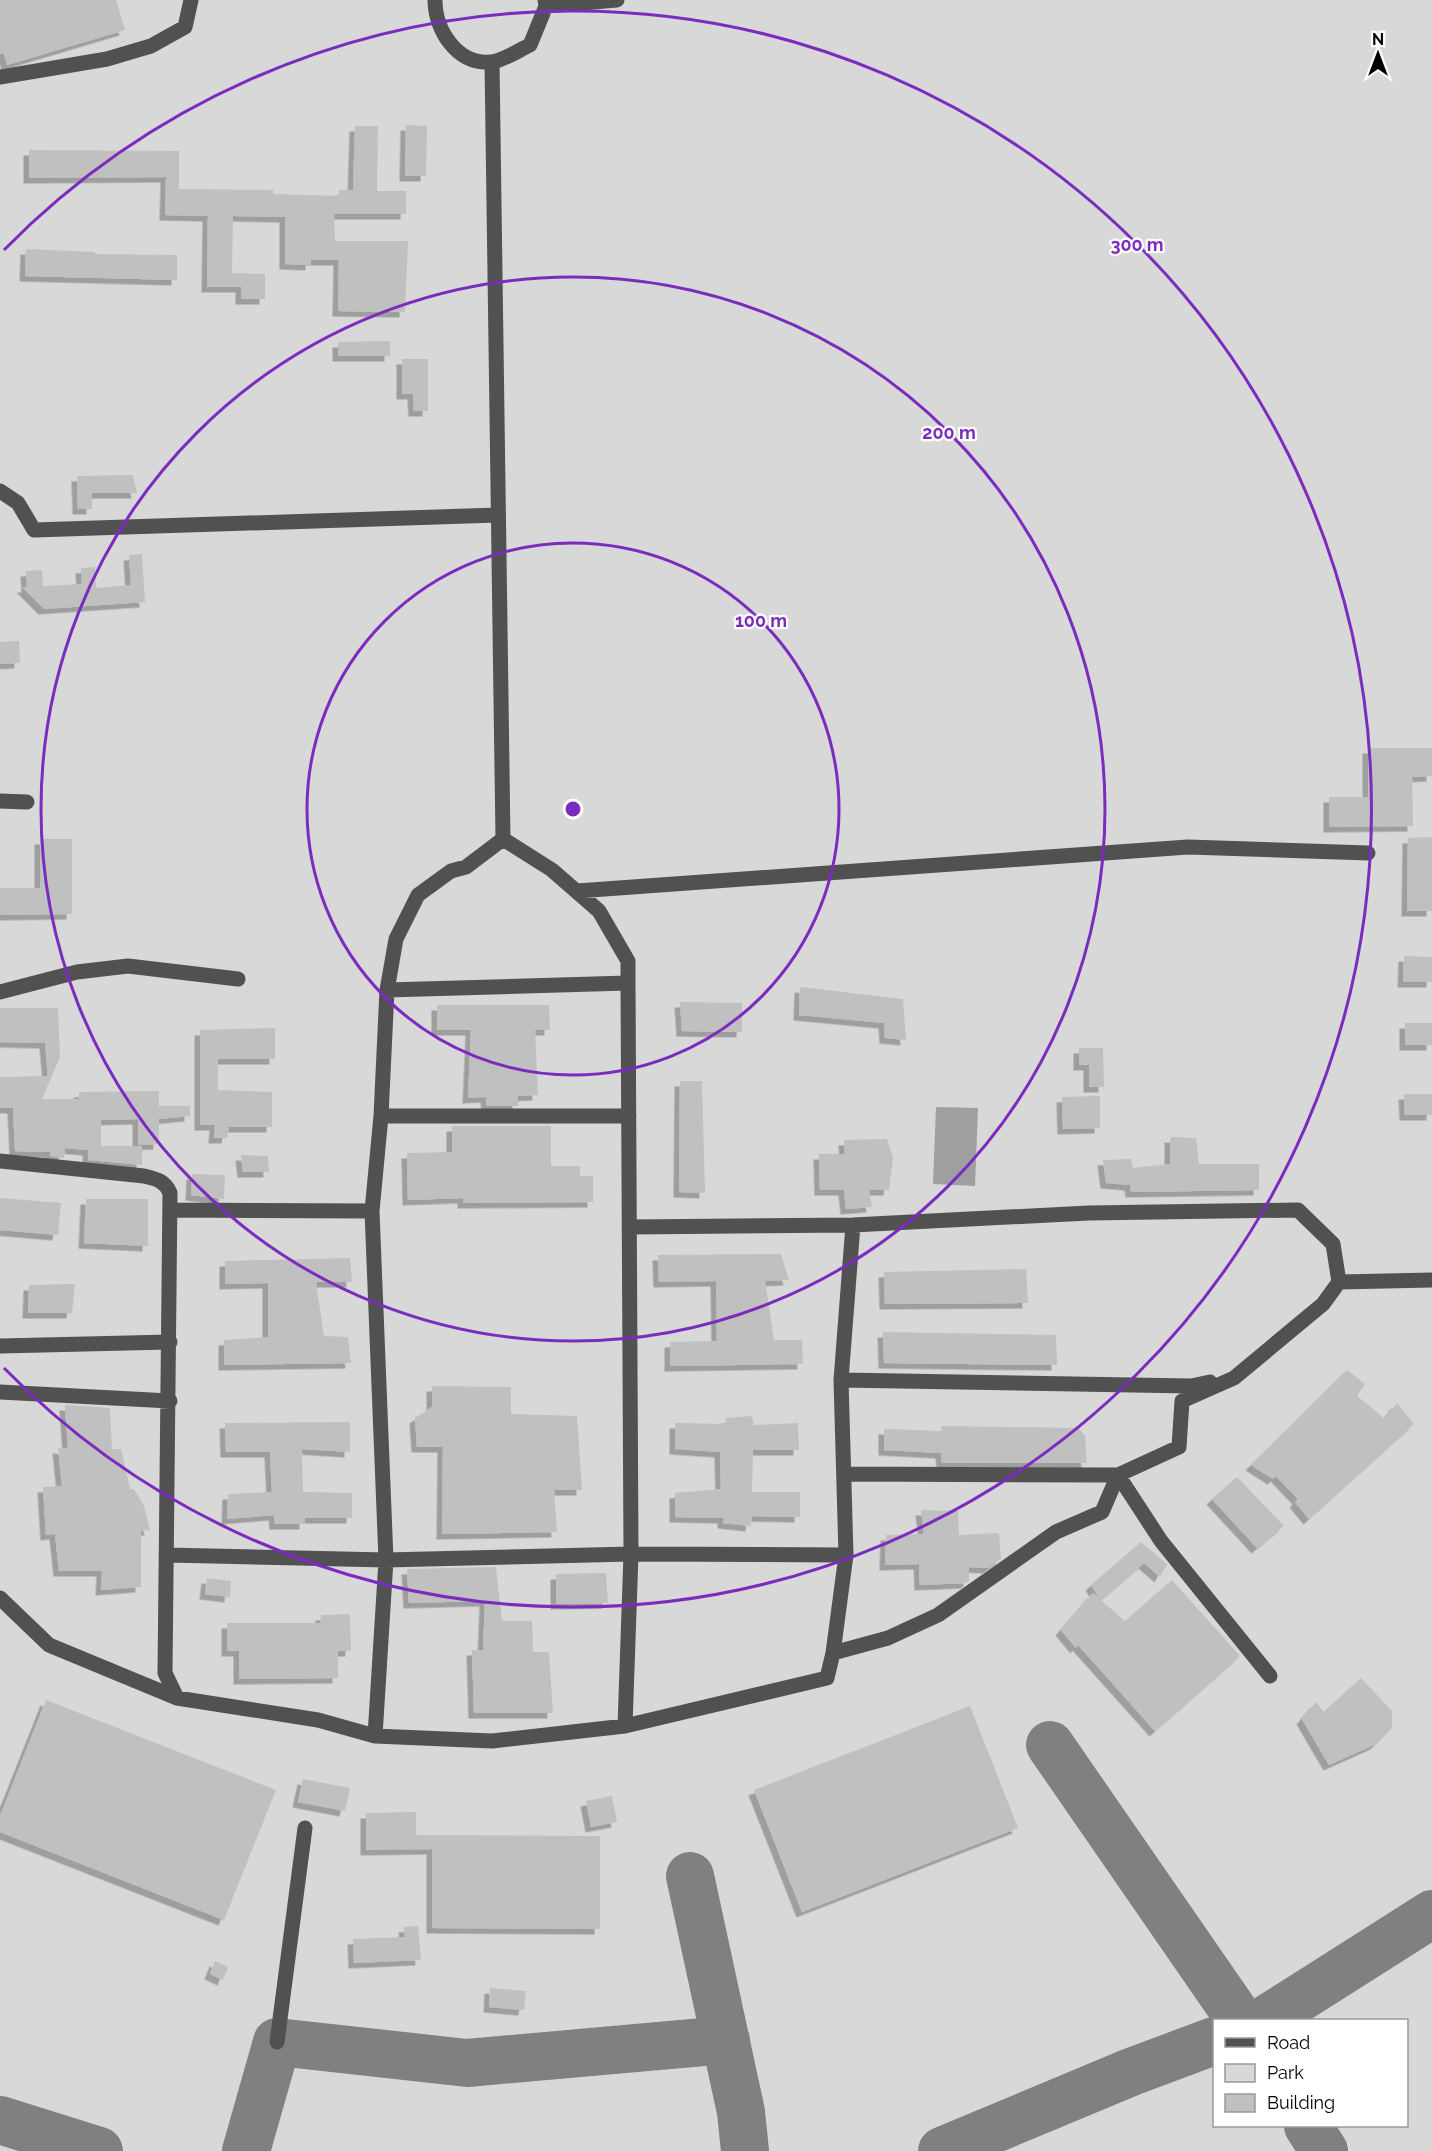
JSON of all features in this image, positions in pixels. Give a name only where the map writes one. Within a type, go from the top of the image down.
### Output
[{"type":"street","points":[[0,76],[57,69],[107,59],[152,46],[185,27],[191,0]]},
{"type":"street","points":[[435,0],[435,17],[446,40],[466,56],[492,62],[530,45],[546,3],[617,0]]},
{"type":"street","points":[[492,62],[502,839]]},
{"type":"street","points":[[0,491],[18,503],[34,531],[498,515]]},
{"type":"street","points":[[0,801],[27,802]]},
{"type":"street","points":[[502,839],[552,870],[599,911],[628,961],[631,1554],[625,1726]]},
{"type":"street","points":[[375,1736],[386,1560],[372,1211],[381,1116],[387,990],[396,939],[418,895],[451,871],[466,867],[502,839]]},
{"type":"street","points":[[577,891],[1188,847],[1368,853]]},
{"type":"street","points":[[0,992],[77,972],[128,966],[238,979]]},
{"type":"street","points":[[387,990],[628,983]]},
{"type":"street","points":[[381,1116],[629,1116]]},
{"type":"street","points":[[0,1161],[157,1179],[167,1185],[172,1210],[165,1672],[177,1698]]},
{"type":"street","points":[[172,1210],[372,1211]]},
{"type":"street","points":[[629,1227],[853,1226],[1089,1213],[1298,1210],[1333,1244],[1338,1282],[1323,1304],[1234,1378],[1182,1401],[1179,1447],[1118,1475],[844,1474]]},
{"type":"street","points":[[0,1598],[49,1645],[177,1698],[318,1720],[375,1736],[492,1741],[625,1726],[827,1677],[833,1653],[846,1555],[841,1380],[853,1226]]},
{"type":"street","points":[[1338,1282],[1432,1280]]},
{"type":"street","points":[[0,1346],[170,1342]]},
{"type":"street","points":[[841,1380],[1191,1386],[1234,1378]]},
{"type":"street","points":[[0,1392],[170,1401]]},
{"type":"street","points":[[833,1653],[888,1638],[938,1615],[1056,1532],[1102,1512],[1118,1475]]},
{"type":"street","points":[[1118,1475],[1161,1541],[1270,1676]]},
{"type":"street","points":[[167,1555],[386,1560],[631,1554],[846,1555]]},
{"type":"street","points":[[277,2042],[305,1827]]},
{"type":"green space","points":[[0,0],[1432,0],[1432,2151],[0,2151]]},
{"type":"shaded area","points":[[936,1107],[978,1108],[975,1186],[933,1184]]},
{"type":"building","points":[[0,0],[116,0],[125,30],[7,65],[4,53],[0,54]]},
{"type":"building","points":[[406,125],[427,126],[426,176],[405,176]]},
{"type":"building","points":[[355,126],[378,126],[377,191],[406,191],[406,214],[334,214],[335,241],[408,241],[405,312],[338,311],[339,260],[311,260],[311,265],[285,264],[285,217],[233,216],[232,273],[265,274],[265,299],[241,299],[241,287],[207,287],[208,216],[165,215],[166,177],[29,178],[29,150],[179,151],[179,189],[273,190],[273,194],[339,196],[339,190],[353,190]]},
{"type":"building","points":[[26,249],[95,252],[95,254],[177,255],[177,280],[25,276]]},
{"type":"building","points":[[390,341],[390,356],[338,356],[338,342]]},
{"type":"building","points":[[402,359],[428,359],[428,411],[414,411],[413,394],[402,394]]},
{"type":"building","points":[[133,475],[137,493],[92,493],[92,509],[78,509],[77,476]]},
{"type":"building","points":[[142,554],[145,602],[44,609],[22,587],[27,587],[26,571],[42,570],[43,586],[82,584],[81,568],[95,567],[96,588],[131,585],[129,555]]},
{"type":"building","points":[[19,641],[20,663],[0,664],[0,642]]},
{"type":"building","points":[[1368,748],[1432,748],[1432,776],[1412,777],[1413,826],[1329,827],[1329,797],[1368,797]]},
{"type":"building","points":[[1432,837],[1432,911],[1407,911],[1408,838]]},
{"type":"building","points":[[40,839],[72,839],[72,914],[0,915],[0,888],[40,888]]},
{"type":"building","points":[[1404,956],[1432,957],[1432,982],[1403,982]]},
{"type":"building","points":[[800,987],[903,999],[906,1040],[885,1038],[884,1023],[799,1015]]},
{"type":"building","points":[[680,1002],[742,1003],[742,1032],[682,1031]]},
{"type":"building","points":[[437,1005],[549,1005],[550,1030],[535,1030],[538,1095],[518,1096],[518,1106],[487,1106],[486,1097],[468,1098],[471,1030],[437,1030]]},
{"type":"building","points":[[0,1008],[58,1008],[60,1057],[42,1099],[79,1099],[79,1092],[159,1091],[159,1106],[190,1106],[190,1116],[159,1119],[159,1144],[138,1145],[138,1119],[101,1120],[101,1146],[142,1146],[142,1165],[88,1160],[88,1150],[65,1148],[64,1158],[50,1156],[50,1152],[15,1151],[13,1108],[0,1108],[0,1077],[48,1076],[45,1043],[0,1042]]},
{"type":"building","points":[[1405,1023],[1432,1023],[1432,1045],[1405,1045]]},
{"type":"building","points":[[275,1028],[275,1059],[218,1059],[218,1090],[272,1092],[272,1127],[229,1127],[227,1138],[214,1138],[215,1125],[200,1125],[200,1030]]},
{"type":"building","points":[[1079,1048],[1103,1048],[1104,1087],[1089,1087],[1089,1065],[1079,1065]]},
{"type":"building","points":[[680,1081],[702,1081],[705,1193],[679,1192]]},
{"type":"building","points":[[1404,1094],[1432,1094],[1432,1115],[1405,1115]]},
{"type":"building","points":[[1100,1096],[1100,1128],[1063,1129],[1062,1097]]},
{"type":"building","points":[[452,1126],[551,1126],[551,1166],[580,1166],[580,1176],[593,1176],[593,1202],[463,1203],[463,1198],[408,1200],[407,1153],[452,1152]]},
{"type":"building","points":[[1170,1137],[1196,1138],[1199,1164],[1259,1164],[1259,1190],[1131,1192],[1130,1185],[1106,1183],[1103,1160],[1131,1159],[1133,1168],[1170,1164]]},
{"type":"building","points":[[887,1139],[893,1158],[889,1190],[869,1190],[872,1207],[846,1209],[844,1190],[820,1190],[819,1154],[845,1154],[844,1140]]},
{"type":"building","points":[[241,1155],[268,1156],[269,1172],[243,1172]]},
{"type":"building","points":[[192,1174],[225,1175],[224,1199],[191,1195]]},
{"type":"building","points":[[0,1198],[61,1203],[58,1235],[0,1230]]},
{"type":"building","points":[[86,1199],[148,1199],[148,1246],[84,1243]]},
{"type":"building","points":[[781,1254],[789,1280],[765,1281],[774,1340],[802,1340],[803,1364],[670,1366],[670,1342],[717,1341],[716,1281],[659,1282],[658,1255]]},
{"type":"building","points":[[350,1258],[352,1282],[316,1282],[324,1336],[348,1337],[351,1363],[224,1365],[224,1340],[268,1337],[268,1283],[225,1284],[225,1261]]},
{"type":"building","points":[[1026,1269],[1028,1303],[885,1304],[884,1272]]},
{"type":"building","points":[[75,1284],[72,1313],[28,1313],[29,1285]]},
{"type":"building","points":[[883,1332],[1056,1335],[1057,1365],[884,1363]]},
{"type":"building","points":[[1347,1370],[1365,1384],[1357,1396],[1385,1419],[1397,1403],[1414,1424],[1309,1519],[1295,1502],[1298,1499],[1276,1476],[1273,1479],[1251,1465]]},
{"type":"building","points":[[432,1386],[511,1387],[511,1414],[577,1416],[582,1490],[554,1490],[557,1532],[442,1534],[443,1447],[417,1447],[415,1418],[432,1407]]},
{"type":"building","points":[[65,1405],[110,1408],[112,1449],[121,1449],[130,1489],[134,1489],[144,1506],[150,1530],[141,1531],[141,1587],[101,1590],[102,1571],[59,1571],[55,1534],[46,1535],[43,1487],[62,1486],[58,1448],[68,1449]]},
{"type":"building","points":[[752,1416],[754,1425],[798,1423],[799,1450],[753,1450],[752,1492],[800,1492],[800,1517],[752,1516],[751,1526],[723,1523],[723,1518],[675,1517],[675,1493],[721,1489],[720,1452],[675,1449],[675,1423],[726,1424],[726,1418]]},
{"type":"building","points":[[350,1422],[350,1452],[302,1449],[303,1492],[352,1493],[352,1518],[305,1518],[305,1524],[275,1524],[274,1515],[227,1519],[228,1494],[272,1492],[270,1452],[226,1452],[225,1423]]},
{"type":"building","points":[[941,1426],[1079,1428],[1085,1436],[1087,1463],[942,1463],[941,1453],[884,1450],[884,1429],[941,1431]]},
{"type":"building","points":[[1237,1477],[1284,1526],[1257,1548],[1212,1499]]},
{"type":"building","points":[[921,1510],[958,1511],[959,1535],[999,1533],[1001,1559],[988,1568],[969,1567],[969,1581],[966,1583],[920,1585],[919,1564],[885,1565],[886,1535],[924,1534]]},
{"type":"building","points":[[1141,1542],[1167,1564],[1160,1577],[1144,1563],[1101,1600],[1091,1585]]},
{"type":"building","points":[[496,1567],[502,1621],[532,1621],[533,1652],[549,1652],[553,1713],[474,1713],[472,1650],[483,1650],[485,1601],[409,1603],[407,1569]]},
{"type":"building","points":[[606,1573],[608,1603],[556,1604],[556,1574]]},
{"type":"building","points":[[207,1578],[231,1581],[230,1597],[205,1594]]},
{"type":"building","points":[[1172,1580],[1240,1656],[1155,1731],[1078,1645],[1076,1648],[1061,1630],[1093,1593],[1125,1621]]},
{"type":"building","points":[[350,1614],[351,1651],[338,1651],[338,1678],[239,1679],[239,1651],[227,1651],[227,1623],[320,1623],[321,1615]]},
{"type":"building","points":[[1361,1678],[1392,1711],[1392,1728],[1376,1744],[1329,1765],[1302,1719],[1316,1702],[1324,1712]]},
{"type":"building","points":[[46,1700],[276,1790],[224,1920],[0,1832],[0,1816]]},
{"type":"building","points":[[970,1706],[1018,1828],[802,1912],[754,1790]]},
{"type":"building","points":[[303,1779],[350,1788],[345,1811],[298,1802]]},
{"type":"building","points":[[612,1796],[617,1822],[591,1827],[586,1801]]},
{"type":"building","points":[[416,1812],[416,1835],[600,1836],[600,1929],[432,1928],[432,1849],[366,1850],[366,1813]]},
{"type":"building","points":[[418,1926],[421,1960],[354,1963],[353,1939],[405,1937],[404,1927]]},
{"type":"building","points":[[215,1961],[228,1967],[223,1980],[210,1974]]},
{"type":"building","points":[[490,1988],[526,1991],[524,2010],[489,2007]]},
{"type":"taxiway","points":[[1050,1745],[1239,2019]]},
{"type":"taxiway","points":[[690,1876],[741,2112],[745,2151]]},
{"type":"taxiway","points":[[1267,2019],[1432,1914]]},
{"type":"taxiway","points":[[246,2151],[277,2042],[467,2063],[726,2040]]},
{"type":"taxiway","points":[[942,2151],[1131,2072],[1213,2041]]},
{"type":"taxiway","points":[[0,2120],[99,2151]]},
{"type":"taxiway","points":[[1309,2127],[1324,2151]]}]
